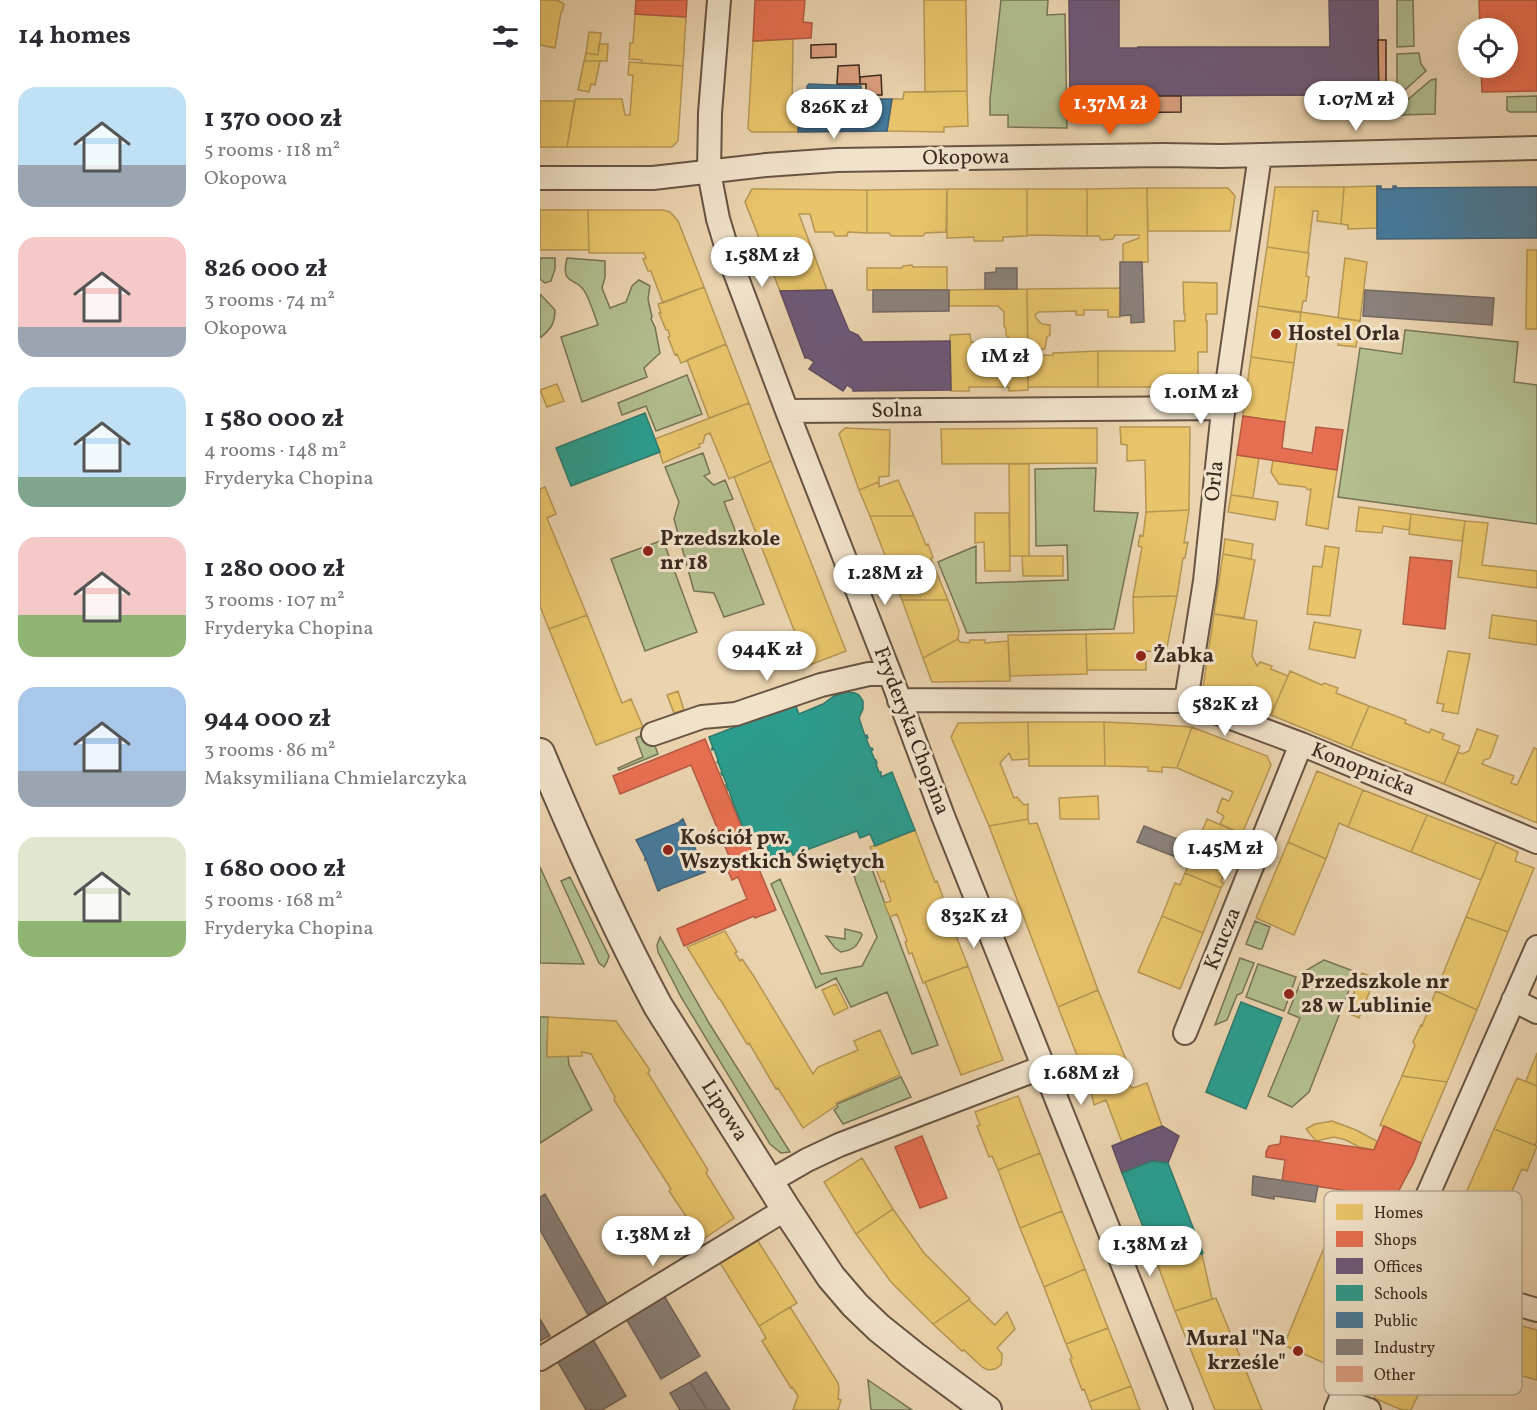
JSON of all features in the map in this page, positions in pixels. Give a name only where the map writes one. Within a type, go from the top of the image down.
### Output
[{"type":"street","name":"Fryderyka Chopina","points":[[719,0],[709,172],[718,219],[730,262],[943,816],[1181,1410]]},
{"type":"street","name":"Okopowa","points":[[540,178],[653,178],[766,165],[837,160],[1260,155],[1537,148]]},
{"type":"street","name":"Orla","points":[[1186,701],[1205,581],[1223,408],[1260,155]]},
{"type":"street","name":"Solna","points":[[787,411],[1223,408]]},
{"type":"street","points":[[652,734],[702,717],[736,714],[821,685],[868,674],[890,674]]},
{"type":"street","name":"Konopnicka","points":[[899,700],[1186,701],[1301,744],[1537,842]]},
{"type":"street","name":"Krucza","points":[[1185,1033],[1301,744]]},
{"type":"street","name":"Lipowa","points":[[540,753],[598,886],[642,976],[677,1037],[831,1277],[879,1328],[987,1410]]},
{"type":"street","points":[[1429,1191],[1537,947]]},
{"type":"street","points":[[1513,1000],[1537,1011]]},
{"type":"street","points":[[769,1182],[839,1145],[1043,1067]]},
{"type":"street","points":[[540,1359],[786,1209]]},
{"type":"street","points":[[1522,1306],[1537,1310]]},
{"type":"street","points":[[1338,1405],[1369,1410]]},
{"type":"green space","points":[[1001,0],[1048,0],[1047,15],[1065,14],[1067,128],[1008,127],[1008,115],[990,115]]},
{"type":"green space","points":[[1397,0],[1413,0],[1414,46],[1397,47]]},
{"type":"green space","points":[[1419,53],[1421,64],[1426,71],[1397,97],[1397,54]]},
{"type":"green space","points":[[1436,79],[1435,114],[1398,115],[1399,107],[1431,80]]},
{"type":"green space","points":[[1537,96],[1537,112],[1507,110],[1507,97]]},
{"type":"green space","points":[[540,258],[555,258],[555,269],[551,281],[545,283],[540,279]]},
{"type":"green space","points":[[567,258],[605,261],[602,288],[610,308],[626,302],[632,286],[639,280],[650,286],[648,299],[660,353],[644,368],[647,377],[582,402],[561,337],[598,325],[585,292],[567,277],[565,267]]},
{"type":"green space","points":[[540,294],[555,310],[551,326],[540,338]]},
{"type":"green space","points":[[1405,330],[1518,342],[1514,382],[1537,385],[1537,524],[1338,497],[1360,348],[1402,354]]},
{"type":"green space","points":[[687,375],[702,414],[656,431],[646,406],[622,415],[618,403]]},
{"type":"green space","points":[[703,453],[710,473],[704,476],[714,485],[725,480],[733,499],[724,502],[764,604],[724,617],[714,593],[694,591],[674,519],[679,502],[665,467]]},
{"type":"green space","points":[[1096,468],[1094,511],[1138,513],[1114,629],[967,633],[938,562],[976,546],[976,583],[1068,580],[1067,545],[1036,546],[1035,469]]},
{"type":"green space","points":[[663,540],[697,632],[645,651],[611,559]]},
{"type":"green space","points":[[650,732],[658,754],[619,770],[618,768],[643,757],[636,738]]},
{"type":"green space","points":[[869,861],[938,1045],[912,1054],[887,992],[851,1007],[836,978],[816,988],[771,884],[780,879],[821,974],[862,966],[877,937],[852,868]]},
{"type":"green space","points":[[540,867],[584,964],[540,963]]},
{"type":"green space","points":[[570,877],[609,956],[604,967],[599,963],[561,881]]},
{"type":"green space","points":[[1255,921],[1270,927],[1262,949],[1246,944]]},
{"type":"green space","points":[[845,929],[862,935],[854,947],[841,952],[826,936],[845,939]]},
{"type":"green space","points":[[660,937],[709,1023],[790,1152],[781,1153],[770,1144],[681,997],[658,952],[657,945]]},
{"type":"green space","points":[[1240,958],[1254,963],[1242,993],[1237,995],[1227,1020],[1215,1025]]},
{"type":"green space","points":[[1324,960],[1356,972],[1309,1092],[1292,1107],[1268,1096],[1300,1018],[1288,1013],[1305,971]]},
{"type":"green space","points":[[1258,964],[1296,977],[1284,1011],[1246,997]]},
{"type":"green space","points":[[540,1017],[548,1017],[547,1056],[568,1056],[569,1065],[592,1110],[540,1143]]},
{"type":"green space","points":[[901,1077],[911,1097],[843,1124],[834,1110],[838,1107],[837,1104]]},
{"type":"green space","points":[[868,1380],[912,1410],[871,1410]]},
{"type":"building: Homes","points":[[540,0],[557,0],[564,4],[555,48],[540,45]]},
{"type":"building: Homes","points":[[924,0],[966,0],[967,91],[925,92]]},
{"type":"building: Homes","points":[[635,14],[686,17],[683,66],[641,63],[642,60],[629,59],[630,43],[633,43]]},
{"type":"building: Homes","points":[[589,32],[601,33],[598,55],[586,53]]},
{"type":"building: Homes","points":[[793,39],[792,107],[800,108],[798,132],[752,132],[748,129],[753,41]]},
{"type":"building: Homes","points":[[599,44],[608,44],[607,61],[584,61],[586,53],[598,55]]},
{"type":"building: Homes","points":[[584,61],[600,61],[595,85],[591,84],[589,92],[578,90]]},
{"type":"building: Homes","points":[[629,62],[683,66],[678,141],[672,147],[567,147],[575,99],[622,99],[625,115],[630,115],[633,75],[628,75]]},
{"type":"building: Homes","points":[[967,91],[968,126],[944,127],[944,132],[887,131],[892,99],[903,99],[904,92]]},
{"type":"building: Homes","points":[[540,101],[575,101],[567,147],[540,147]]},
{"type":"building: Homes","points":[[1377,186],[1377,228],[1348,229],[1348,225],[1341,224],[1344,187]]},
{"type":"building: Homes","points":[[1275,187],[1344,187],[1341,224],[1317,221],[1318,211],[1313,211],[1308,253],[1267,247]]},
{"type":"building: Homes","points":[[1147,188],[1148,262],[1126,263],[1123,261],[1123,244],[1139,238],[1139,235],[1115,235],[1113,239],[1101,240],[1099,236],[1087,236],[1087,189]]},
{"type":"building: Homes","points":[[1147,188],[1228,188],[1235,196],[1230,231],[1148,231]]},
{"type":"building: Homes","points":[[752,189],[867,190],[867,233],[848,232],[847,236],[835,236],[833,232],[815,232],[810,214],[799,214],[827,290],[780,291],[745,202]]},
{"type":"building: Homes","points":[[947,189],[1027,189],[1027,236],[1003,237],[1003,241],[974,241],[974,237],[947,238]]},
{"type":"building: Homes","points":[[947,189],[946,232],[925,233],[923,236],[867,233],[867,190]]},
{"type":"building: Homes","points":[[1027,189],[1087,189],[1087,236],[1027,235]]},
{"type":"building: Homes","points":[[540,210],[588,210],[589,250],[540,250]]},
{"type":"building: Homes","points":[[588,210],[663,210],[670,212],[678,221],[704,287],[663,303],[651,271],[648,271],[643,259],[646,258],[644,253],[589,253]]},
{"type":"building: Homes","points":[[1267,247],[1309,253],[1306,301],[1303,301],[1301,313],[1258,306]]},
{"type":"building: Homes","points":[[1527,250],[1537,250],[1537,329],[1526,329]]},
{"type":"building: Homes","points":[[1345,258],[1367,262],[1360,321],[1338,318]]},
{"type":"building: Homes","points":[[912,265],[913,267],[947,267],[947,290],[867,290],[867,268],[902,268]]},
{"type":"building: Homes","points":[[1183,282],[1217,283],[1217,314],[1206,314],[1207,352],[1198,352],[1198,387],[1170,387],[1170,384],[1161,384],[1161,387],[1098,387],[1098,351],[1175,351],[1174,321],[1185,321]]},
{"type":"building: Homes","points":[[704,287],[726,344],[681,363],[677,354],[675,355],[668,337],[670,336],[668,330],[659,313],[661,313],[658,304]]},
{"type":"building: Homes","points":[[1121,288],[1120,317],[1108,317],[1108,310],[1084,310],[1084,315],[1076,315],[1076,311],[1039,312],[1035,315],[1036,318],[1042,324],[1050,325],[1050,335],[1047,337],[1045,349],[1028,349],[1027,289]]},
{"type":"building: Homes","points":[[1027,289],[1028,390],[1009,391],[1009,387],[969,387],[969,391],[951,391],[950,335],[970,334],[971,342],[996,340],[997,343],[1009,342],[1009,338],[1004,326],[1004,312],[998,306],[949,306],[949,290]]},
{"type":"building: Homes","name":"Hostel Orla","points":[[1258,306],[1301,312],[1294,363],[1251,357]]},
{"type":"building: Homes","points":[[1301,312],[1360,321],[1356,347],[1338,345],[1339,338],[1302,333],[1297,342]]},
{"type":"building: Homes","points":[[726,344],[749,403],[709,418],[687,360]]},
{"type":"building: Homes","points":[[1098,351],[1098,387],[1028,387],[1028,356]]},
{"type":"building: Homes","points":[[1251,357],[1294,363],[1285,422],[1243,416]]},
{"type":"building: Homes","points":[[557,384],[564,401],[547,407],[540,390]]},
{"type":"building: Homes","points":[[749,403],[771,461],[729,479],[710,433],[705,435],[703,443],[699,444],[700,447],[663,463],[655,439]]},
{"type":"building: Homes","points":[[1120,427],[1190,427],[1189,510],[1146,512],[1145,460],[1127,461],[1127,445],[1121,444]]},
{"type":"building: Homes","points":[[845,428],[890,430],[889,476],[879,477],[879,482],[859,490],[839,434]]},
{"type":"building: Homes","points":[[1097,428],[1097,463],[942,464],[941,429]]},
{"type":"building: Homes","points":[[1237,455],[1259,457],[1253,498],[1231,495]]},
{"type":"building: Homes","points":[[1273,460],[1337,470],[1328,529],[1306,525],[1311,489],[1279,484],[1271,472]]},
{"type":"building: Homes","points":[[771,461],[846,651],[799,669],[787,638],[796,635],[734,477]]},
{"type":"building: Homes","points":[[1009,464],[1029,464],[1029,556],[1010,556]]},
{"type":"building: Homes","points":[[898,480],[914,516],[870,516],[859,490],[879,482],[879,487]]},
{"type":"building: Homes","points":[[545,487],[556,514],[547,518],[587,615],[549,629],[540,606],[540,489]]},
{"type":"building: Homes","points":[[1231,495],[1278,502],[1275,520],[1228,512]]},
{"type":"building: Homes","points":[[1359,507],[1411,514],[1409,530],[1383,526],[1382,533],[1356,531]]},
{"type":"building: Homes","points":[[1189,510],[1184,543],[1188,542],[1177,596],[1133,597],[1142,547],[1138,546],[1140,535],[1143,536],[1146,512]]},
{"type":"building: Homes","points":[[975,513],[1009,513],[1010,571],[985,571],[984,542],[975,543]]},
{"type":"building: Homes","points":[[1411,514],[1465,521],[1462,541],[1409,534]]},
{"type":"building: Homes","points":[[870,516],[914,516],[926,545],[928,544],[933,557],[931,559],[948,600],[902,600]]},
{"type":"building: Homes","points":[[1465,521],[1488,523],[1482,565],[1537,571],[1537,588],[1458,577]]},
{"type":"building: Homes","points":[[1225,539],[1253,544],[1251,559],[1223,554]]},
{"type":"building: Homes","points":[[1325,546],[1339,548],[1330,616],[1307,614],[1313,566],[1322,567]]},
{"type":"building: Homes","points":[[1223,554],[1255,560],[1244,618],[1214,614]]},
{"type":"building: Homes","points":[[1022,556],[1063,556],[1063,576],[1023,576]]},
{"type":"building: Homes","points":[[1177,596],[1166,652],[1146,651],[1146,670],[1087,670],[1086,634],[1134,633],[1133,597]]},
{"type":"building: Homes","points":[[902,600],[948,600],[959,631],[958,639],[923,658]]},
{"type":"building: Homes","points":[[1214,614],[1257,621],[1252,656],[1257,666],[1260,662],[1288,676],[1271,715],[1203,688]]},
{"type":"building: Homes","points":[[587,615],[622,703],[631,699],[643,727],[596,745],[549,629]]},
{"type":"building: Homes","points":[[1492,615],[1537,621],[1537,645],[1489,638]]},
{"type":"building: Homes","points":[[1314,622],[1361,630],[1355,658],[1309,649]]},
{"type":"building: Homes","points":[[1086,634],[1087,674],[1010,676],[1008,635]]},
{"type":"building: Homes","points":[[958,639],[960,642],[969,643],[970,640],[985,640],[985,643],[1008,641],[1010,681],[932,682],[923,658]]},
{"type":"building: Homes","points":[[1448,651],[1470,654],[1458,714],[1442,711],[1444,704],[1437,703]]},
{"type":"building: Homes","points":[[1290,671],[1322,685],[1324,683],[1338,688],[1336,693],[1369,706],[1351,748],[1271,715]]},
{"type":"building: Homes","points":[[678,691],[684,710],[674,713],[667,695]]},
{"type":"building: Homes","points":[[1369,706],[1406,720],[1405,723],[1429,733],[1431,729],[1444,734],[1442,739],[1460,746],[1444,784],[1351,748]]},
{"type":"building: Homes","points":[[1028,722],[1029,759],[1012,760],[1009,753],[1000,763],[1014,798],[1017,797],[1024,805],[1028,804],[1028,819],[989,826],[951,737],[958,723]]},
{"type":"building: Homes","points":[[1028,722],[1104,722],[1105,766],[1029,766]]},
{"type":"building: Homes","points":[[1104,722],[1192,727],[1177,768],[1162,767],[1162,772],[1148,771],[1148,767],[1105,766]]},
{"type":"building: Homes","points":[[1192,727],[1267,756],[1271,765],[1242,834],[1220,824],[1224,816],[1217,812],[1222,798],[1229,801],[1233,792],[1177,768]]},
{"type":"building: Homes","points":[[1477,729],[1498,736],[1490,758],[1484,760],[1482,764],[1514,776],[1511,783],[1517,785],[1534,748],[1537,749],[1537,823],[1444,784],[1458,752],[1462,754],[1469,751]]},
{"type":"building: Homes","points":[[1317,771],[1363,790],[1348,827],[1339,823],[1326,859],[1288,842]]},
{"type":"building: Homes","points":[[1363,790],[1427,815],[1411,852],[1348,827]]},
{"type":"building: Homes","points":[[1098,796],[1099,819],[1060,819],[1059,798]]},
{"type":"building: Homes","points":[[1427,815],[1496,842],[1481,880],[1411,852]]},
{"type":"building: Homes","points":[[1028,819],[1029,824],[1037,823],[1098,990],[1058,1007],[989,826]]},
{"type":"building: Homes","points":[[1207,819],[1242,834],[1233,859],[1197,844]]},
{"type":"building: Homes","points":[[915,830],[935,882],[937,881],[943,897],[941,898],[968,966],[923,983],[912,953],[909,954],[905,942],[907,941],[897,914],[890,917],[884,903],[891,901],[884,881],[881,882],[870,847]]},
{"type":"building: Homes","points":[[1288,842],[1326,859],[1294,935],[1256,918]]},
{"type":"building: Homes","points":[[1496,842],[1518,852],[1515,861],[1534,868],[1508,932],[1466,917]]},
{"type":"building: Homes","points":[[1197,844],[1233,859],[1228,872],[1225,871],[1221,888],[1185,873]]},
{"type":"building: Homes","points":[[1185,873],[1221,888],[1203,933],[1162,916],[1175,883],[1180,885]]},
{"type":"building: Homes","points":[[1162,916],[1203,933],[1180,989],[1138,972]]},
{"type":"building: Homes","points":[[1466,917],[1508,932],[1477,1010],[1436,991]]},
{"type":"building: Homes","points":[[725,931],[737,952],[735,953],[753,975],[813,1074],[818,1067],[858,1050],[854,1041],[880,1030],[900,1075],[836,1103],[837,1105],[803,1128],[778,1088],[776,1089],[749,1043],[747,1044],[687,947]]},
{"type":"building: Homes","points":[[968,966],[1003,1060],[961,1075],[925,982]]},
{"type":"building: Homes","points":[[1362,973],[1375,978],[1359,1018],[1346,1012]]},
{"type":"building: Homes","points":[[836,984],[848,1008],[834,1015],[822,990]]},
{"type":"building: Homes","points":[[1098,990],[1129,1067],[1127,1078],[1091,1091],[1058,1007]]},
{"type":"building: Homes","points":[[1436,991],[1477,1010],[1447,1082],[1402,1076],[1415,1045],[1413,1042]]},
{"type":"building: Homes","points":[[548,1017],[616,1021],[650,1070],[648,1073],[708,1170],[706,1173],[734,1218],[702,1240],[669,1191],[671,1189],[614,1100],[615,1097],[591,1054],[582,1052],[582,1056],[547,1057]]},
{"type":"building: Homes","points":[[1537,1053],[1537,1086],[1526,1081]]},
{"type":"building: Homes","points":[[1402,1076],[1447,1082],[1421,1143],[1380,1125]]},
{"type":"building: Homes","points":[[1127,1078],[1133,1088],[1147,1083],[1162,1126],[1122,1142],[1106,1100],[1094,1105],[1091,1091]]},
{"type":"building: Homes","points":[[1517,1078],[1537,1086],[1537,1141],[1535,1145],[1494,1129]]},
{"type":"building: Homes","points":[[1018,1096],[1040,1153],[998,1170],[992,1156],[989,1157],[977,1126],[980,1125],[975,1112]]},
{"type":"building: Homes","points":[[1332,1121],[1377,1141],[1374,1150],[1334,1137],[1316,1141],[1306,1129],[1315,1124]]},
{"type":"building: Homes","points":[[1494,1129],[1537,1146],[1527,1171],[1522,1169],[1512,1191],[1467,1191]]},
{"type":"building: Homes","points":[[1040,1153],[1062,1211],[1020,1228],[998,1170]]},
{"type":"building: Homes","points":[[862,1158],[893,1209],[856,1234],[824,1182]]},
{"type":"building: Homes","points":[[893,1209],[924,1253],[970,1299],[933,1324],[891,1282],[856,1234]]},
{"type":"building: Homes","points":[[1062,1211],[1085,1269],[1044,1287],[1020,1228]]},
{"type":"building: Homes","points":[[756,1238],[797,1303],[759,1326],[719,1261]]},
{"type":"building: Homes","points":[[1324,1248],[1324,1363],[1284,1345]]},
{"type":"building: Homes","points":[[1152,1250],[1202,1254],[1212,1299],[1175,1311]]},
{"type":"building: Homes","points":[[1085,1269],[1108,1328],[1066,1344],[1044,1287]]},
{"type":"building: Homes","points":[[1216,1298],[1262,1410],[1215,1410],[1175,1311]]},
{"type":"building: Homes","points":[[969,1300],[995,1325],[1007,1312],[1015,1329],[997,1348],[1002,1358],[1001,1365],[995,1369],[988,1370],[982,1367],[933,1324]]},
{"type":"building: Homes","points":[[790,1307],[838,1383],[838,1399],[841,1400],[838,1410],[793,1410],[798,1396],[762,1341],[766,1338],[759,1326]]},
{"type":"building: Homes","points":[[1522,1326],[1537,1330],[1537,1380],[1522,1376]]},
{"type":"building: Homes","points":[[1108,1328],[1131,1386],[1089,1402],[1084,1389],[1082,1390],[1066,1344]]},
{"type":"building: Homes","points":[[1131,1386],[1140,1410],[1092,1410],[1089,1402]]},
{"type":"building: Homes","points":[[1375,1395],[1418,1395],[1411,1410],[1402,1410],[1374,1398]]},
{"type":"building: Shops","points":[[636,0],[687,0],[686,17],[635,14]]},
{"type":"building: Shops","points":[[755,0],[805,0],[803,22],[812,23],[811,38],[753,41]]},
{"type":"building: Shops","points":[[1479,0],[1537,0],[1537,91],[1482,92],[1481,78],[1518,78],[1518,18],[1480,18]]},
{"type":"building: Shops","points":[[1243,416],[1285,422],[1282,448],[1312,453],[1316,427],[1343,430],[1337,470],[1237,455]]},
{"type":"building: Shops","points":[[1410,557],[1452,561],[1445,629],[1403,624]]},
{"type":"building: Shops","points":[[705,739],[776,910],[755,918],[754,916],[684,946],[677,929],[747,899],[738,877],[732,880],[725,864],[731,861],[691,765],[620,794],[613,776]]},
{"type":"building: Shops","points":[[1384,1126],[1421,1143],[1399,1191],[1348,1191],[1282,1181],[1285,1160],[1266,1157],[1269,1146],[1280,1144],[1281,1136],[1374,1150]]},
{"type":"building: Shops","points":[[922,1136],[947,1198],[920,1208],[895,1147]]},
{"type":"building: Offices","points":[[1069,0],[1119,0],[1119,48],[1138,48],[1330,47],[1329,0],[1378,0],[1379,94],[1375,94],[1375,98],[1333,98],[1333,95],[1116,96],[1116,100],[1074,100],[1070,97]]},
{"type":"building: Offices","points":[[832,290],[849,331],[858,335],[863,342],[950,341],[951,390],[853,391],[847,385],[843,391],[809,369],[814,362],[805,358],[780,291]]},
{"type":"building: Offices","points":[[1162,1126],[1179,1136],[1168,1163],[1152,1161],[1122,1173],[1112,1146]]},
{"type":"building: Schools","points":[[645,413],[660,452],[571,486],[556,448]]},
{"type":"building: Schools","points":[[847,692],[859,695],[863,701],[863,709],[859,718],[870,748],[873,750],[871,751],[881,777],[892,772],[915,830],[875,846],[870,834],[860,838],[857,831],[793,855],[791,851],[771,858],[762,833],[748,839],[717,763],[714,749],[712,750],[709,737],[795,704],[799,714]]},
{"type":"building: Schools","points":[[1241,1002],[1282,1018],[1246,1109],[1206,1092]]},
{"type":"building: Schools","points":[[1152,1161],[1168,1163],[1202,1254],[1152,1250],[1122,1173]]},
{"type":"building: Public","points":[[809,84],[861,86],[862,99],[892,99],[887,131],[798,132],[800,108],[808,101],[807,86]]},
{"type":"building: Public","points":[[1377,186],[1381,186],[1381,189],[1393,189],[1393,186],[1396,188],[1537,187],[1537,238],[1377,239]]},
{"type":"building: Public","name":"Kościół pw. Wszystkich Świętych","points":[[683,819],[705,872],[658,891],[636,840]]},
{"type":"building: Industry","points":[[1120,262],[1142,262],[1144,322],[1131,323],[1131,315],[1120,316]]},
{"type":"building: Industry","points":[[996,268],[1017,268],[1017,289],[985,289],[985,273],[996,272]]},
{"type":"building: Industry","points":[[873,290],[949,290],[949,311],[873,312]]},
{"type":"building: Industry","points":[[1365,290],[1494,298],[1492,325],[1363,316]]},
{"type":"building: Industry","points":[[1144,826],[1182,841],[1176,857],[1137,842]]},
{"type":"building: Industry","points":[[1253,1176],[1318,1186],[1315,1202],[1252,1195]]},
{"type":"building: Industry","points":[[545,1194],[607,1304],[588,1315],[540,1230],[540,1197]]},
{"type":"building: Industry","points":[[663,1294],[700,1356],[661,1379],[625,1317]]},
{"type":"building: Industry","points":[[540,1319],[550,1336],[540,1341]]},
{"type":"building: Industry","points":[[592,1338],[626,1396],[602,1410],[586,1410],[556,1359]]},
{"type":"building: Industry","points":[[706,1372],[730,1410],[707,1410],[690,1382]]},
{"type":"building: Industry","points":[[690,1382],[707,1410],[680,1410],[670,1393]]},
{"type":"building: Other","points":[[1378,40],[1386,40],[1386,107],[1349,107],[1349,98],[1375,98],[1375,94],[1379,94]]},
{"type":"building: Other","points":[[836,44],[836,57],[811,58],[811,45]]},
{"type":"building: Other","points":[[859,65],[860,84],[837,84],[838,66]]},
{"type":"building: Other","points":[[881,75],[882,95],[866,95],[866,84],[860,84],[860,77]]},
{"type":"building: Other","points":[[1116,96],[1181,96],[1181,112],[1106,113],[1106,100],[1116,100]]},
{"type":"place","name":"Hostel Orla","points":[[1276,334]]},
{"type":"place","name":"Przedszkole nr 18","points":[[648,551]]},
{"type":"place","name":"Żabka","points":[[1141,656]]},
{"type":"place","name":"Kościół pw. Wszystkich Świętych","points":[[668,850]]},
{"type":"place","name":"Przedszkole nr 28 w Lublinie","points":[[1289,994]]},
{"type":"place","name":"Mural \"Na krześle\"","points":[[1298,1351]]}]
